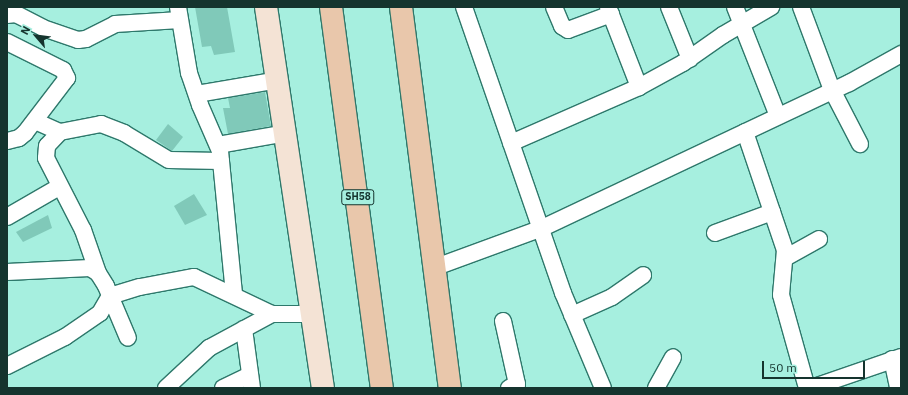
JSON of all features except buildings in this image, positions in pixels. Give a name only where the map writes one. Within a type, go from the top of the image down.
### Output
[{"type":"main road","name":"SH58","points":[[331,7],[382,388]]},
{"type":"main road","points":[[401,7],[436,267],[450,388]]},
{"type":"street","points":[[266,7],[323,388]]},
{"type":"street","points":[[464,7],[540,228],[572,315],[603,388]]},
{"type":"street","points":[[554,7],[562,26],[568,30],[609,11],[639,87]]},
{"type":"street","points":[[669,7],[690,59]]},
{"type":"street","points":[[735,7],[778,116]]},
{"type":"street","points":[[511,143],[639,87],[690,59],[723,35],[771,7]]},
{"type":"street","points":[[801,7],[832,90],[860,144]]},
{"type":"street","points":[[7,15],[16,14],[44,28],[78,40],[86,39],[115,24],[179,14],[189,73],[196,94],[218,145],[221,161],[234,295]]},
{"type":"street","points":[[7,42],[67,74],[66,82],[35,121],[19,138],[7,141]]},
{"type":"street","points":[[436,267],[540,228],[900,59]]},
{"type":"street","points":[[196,94],[278,80]]},
{"type":"street","points":[[35,121],[60,132]]},
{"type":"street","points":[[128,338],[110,296],[98,273],[83,230],[50,170],[46,152],[50,142],[60,132],[101,124],[124,132],[168,160],[180,162],[221,161]]},
{"type":"street","points":[[745,132],[772,212],[785,258],[781,295],[807,388]]},
{"type":"street","points":[[218,145],[286,133]]},
{"type":"street","points":[[7,217],[59,187]]},
{"type":"street","points":[[714,233],[772,212]]},
{"type":"street","points":[[785,258],[819,239]]},
{"type":"street","points":[[7,272],[39,272],[82,267],[98,273]]},
{"type":"street","points":[[572,315],[612,297],[643,275]]},
{"type":"street","points":[[7,366],[65,337],[100,313],[110,296],[140,287],[194,277],[272,314],[313,314]]},
{"type":"street","points":[[166,388],[209,348],[272,314]]},
{"type":"street","points":[[503,321],[517,384],[509,388]]},
{"type":"street","points":[[223,388],[251,382],[244,329]]},
{"type":"street","points":[[656,388],[673,357]]},
{"type":"street","points":[[811,388],[897,358],[898,388]]}]
